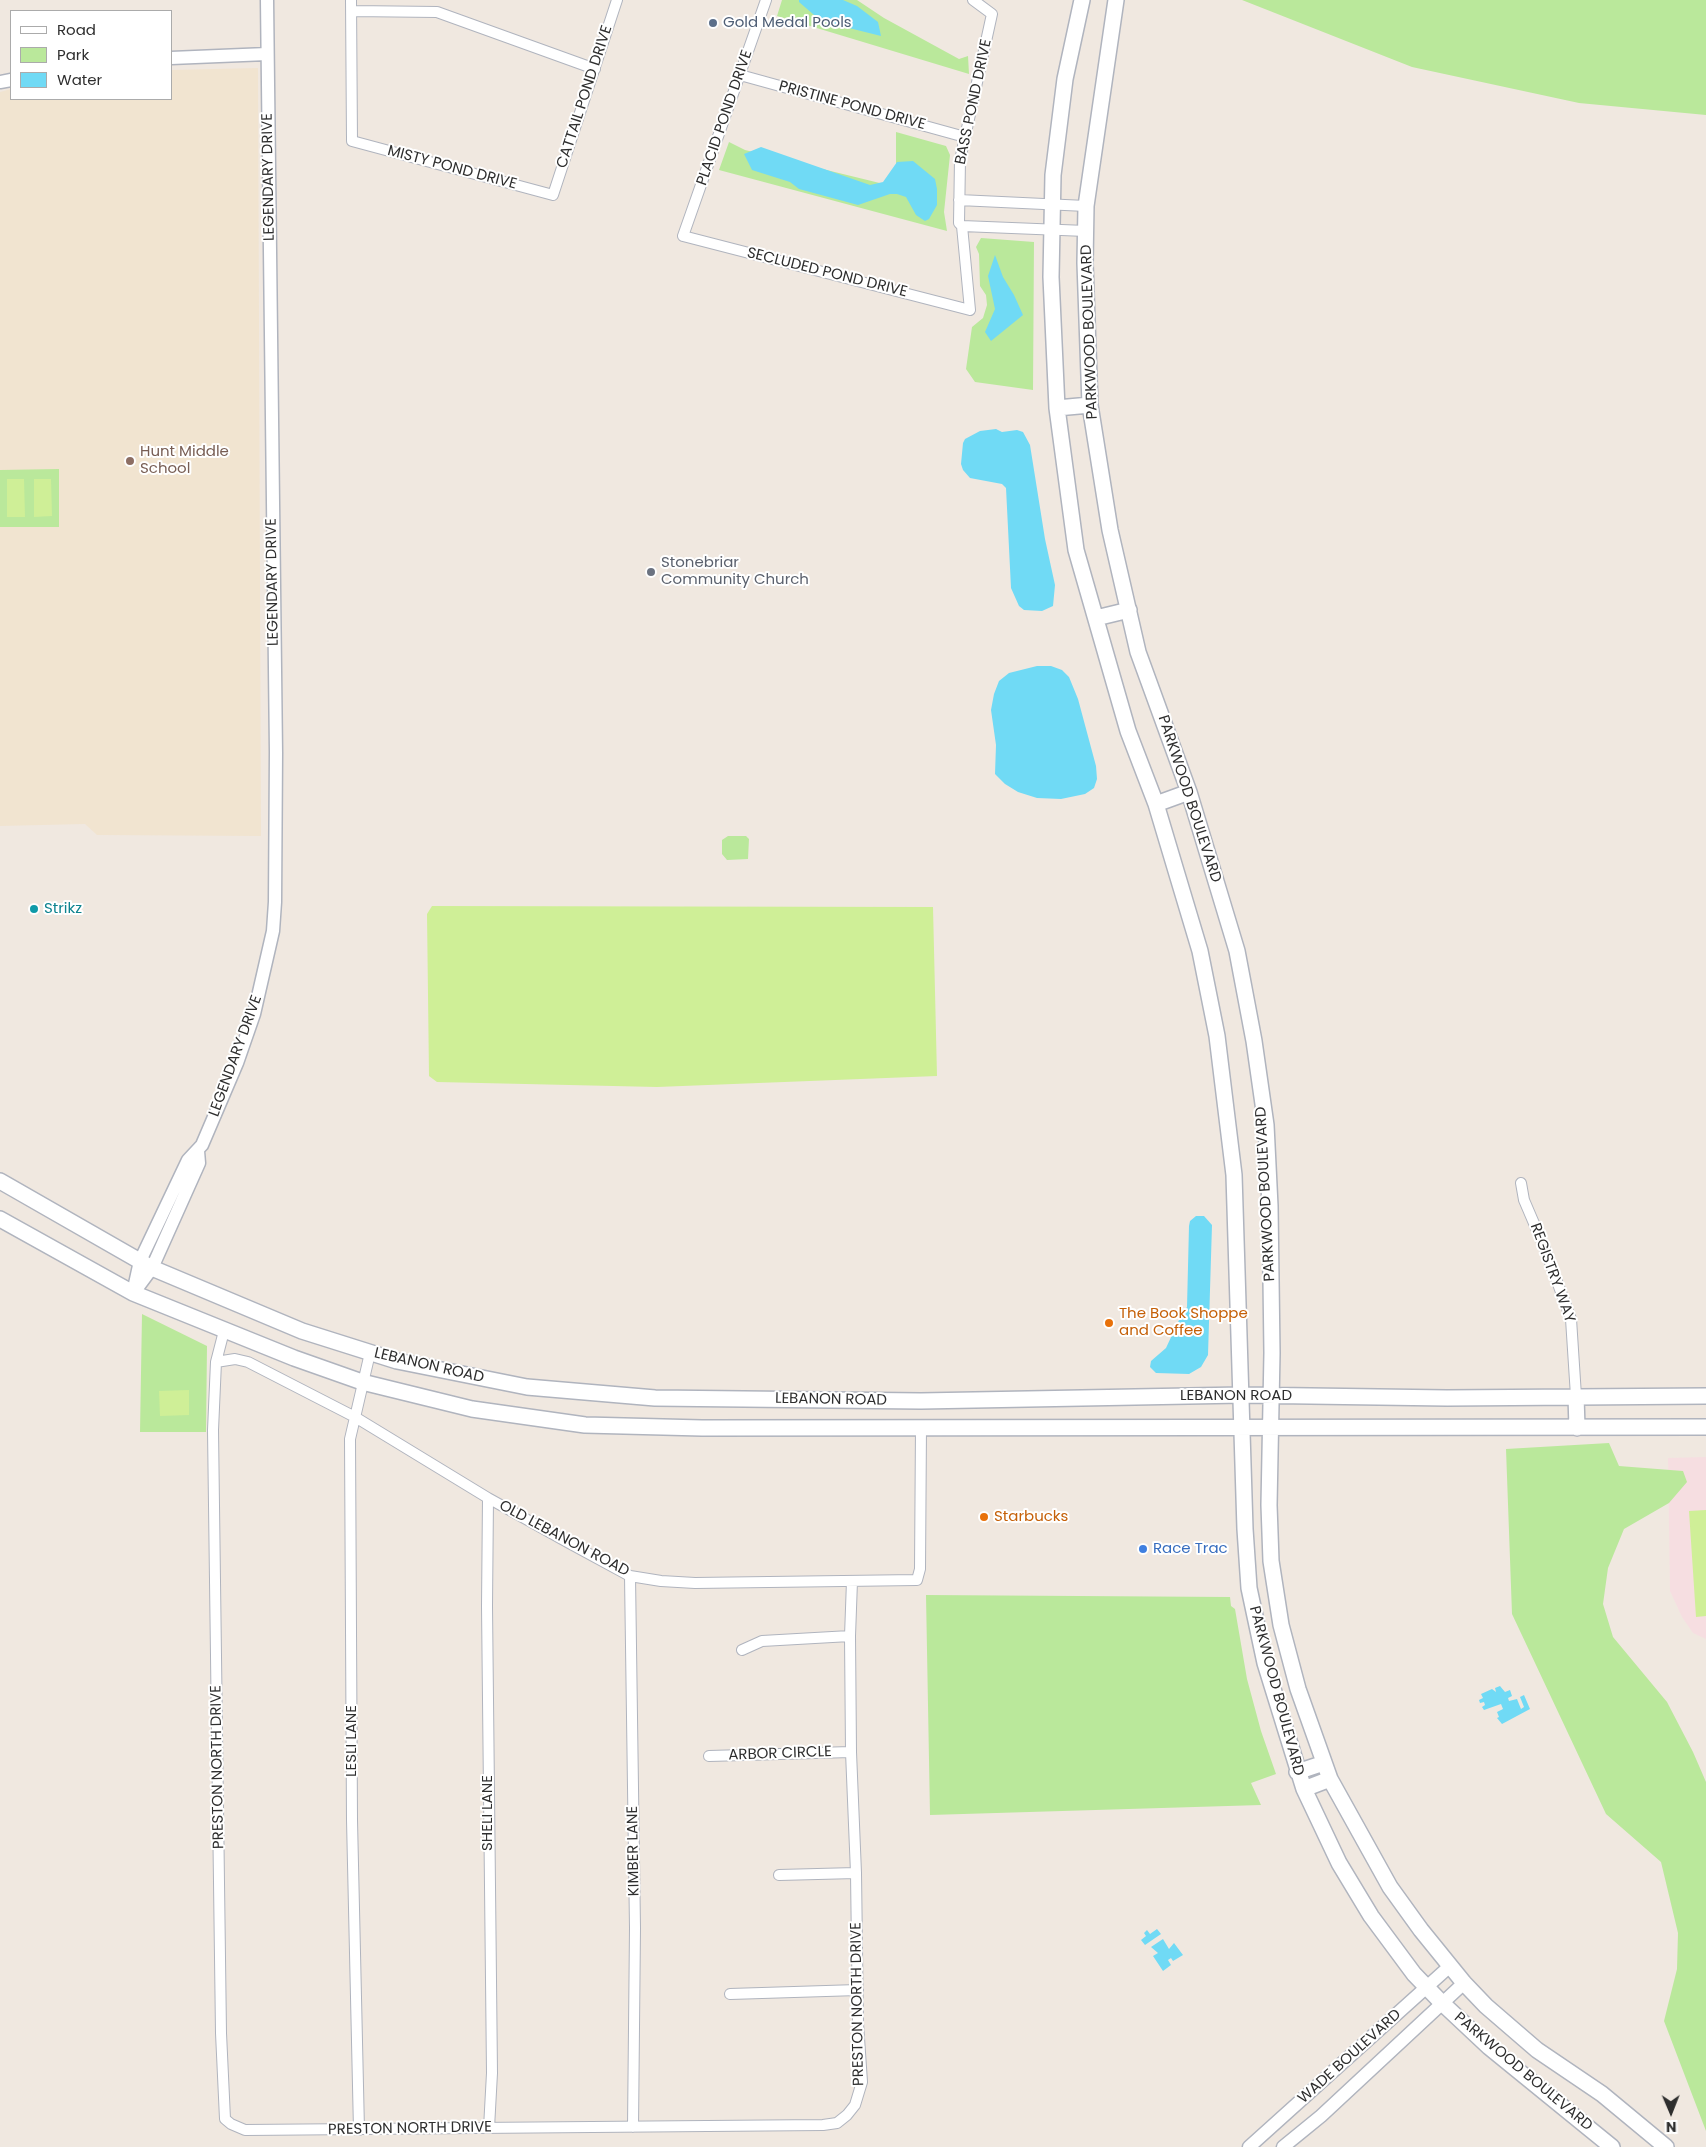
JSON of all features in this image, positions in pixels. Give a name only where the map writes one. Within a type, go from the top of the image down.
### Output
[{"type":"main road","name":"PARKWOOD BOULEVARD","points":[[1082,0],[1065,79],[1051,206],[1053,362],[1057,408],[1076,550],[1128,731],[1156,804],[1200,951],[1220,1056],[1234,1175],[1245,1529],[1251,1600],[1265,1663],[1297,1772],[1304,1789],[1339,1863],[1371,1916],[1427,1988],[1441,2002],[1489,2047],[1612,2147]]},
{"type":"main road","name":"PARKWOOD BOULEVARD","points":[[1116,0],[1086,206],[1090,405],[1110,530],[1138,652],[1189,792],[1237,951],[1254,1042],[1266,1125],[1270,1206],[1271,1396],[1269,1506],[1271,1561],[1281,1625],[1296,1680],[1324,1764],[1390,1887],[1450,1966],[1486,2006],[1537,2050],[1602,2094],[1666,2147]]},
{"type":"main road","points":[[1057,408],[1090,405]]},
{"type":"main road","points":[[1096,618],[1129,610]]},
{"type":"main road","points":[[1156,804],[1189,792]]},
{"type":"main road","name":"LEBANON ROAD","points":[[0,1181],[146,1265],[302,1331],[370,1353],[451,1373],[527,1387],[613,1396],[921,1401],[1242,1395],[1447,1398],[1706,1396]]},
{"type":"main road","name":"LEBANON ROAD","points":[[0,1219],[133,1294],[224,1331],[362,1382],[472,1409],[585,1424],[702,1428],[1706,1427]]},
{"type":"main road","points":[[1576,1396],[1577,1428]]},
{"type":"main road","points":[[921,1401],[921,1427]]},
{"type":"main road","points":[[1297,1772],[1324,1764]]},
{"type":"main road","points":[[1304,1789],[1330,1778]]},
{"type":"street","name":"LEGENDARY DRIVE","points":[[133,1294],[188,1160],[198,1151],[237,1063],[254,1014],[268,962],[276,902],[275,619],[272,544],[267,0]]},
{"type":"street","points":[[352,0],[352,11],[437,12],[595,69]]},
{"type":"street","name":"CATTAIL POND DRIVE","points":[[553,195],[617,0]]},
{"type":"street","name":"PLACID POND DRIVE","points":[[683,236],[766,0]]},
{"type":"street","name":"BASS POND DRIVE","points":[[970,310],[962,226],[959,223],[960,160],[992,14],[973,0]]},
{"type":"street","name":"MISTY POND DRIVE","points":[[352,11],[352,141],[553,195]]},
{"type":"street","points":[[172,58],[268,54]]},
{"type":"street","name":"PRISTINE POND DRIVE","points":[[740,75],[965,137]]},
{"type":"street","points":[[959,200],[1051,206],[1086,206]]},
{"type":"street","points":[[962,226],[1086,231]]},
{"type":"street","name":"SECLUDED POND DRIVE","points":[[683,236],[970,310]]},
{"type":"street","name":"REGISTRY WAY","points":[[1521,1183],[1524,1200],[1546,1249],[1571,1319],[1576,1396]]},
{"type":"street","name":"PRESTON NORTH DRIVE","points":[[224,1331],[216,1362],[213,1430],[221,2033],[225,2119],[245,2130],[837,2124],[855,2105],[862,2082],[851,1752],[850,1636],[852,1581]]},
{"type":"street","name":"LESLI LANE","points":[[359,2130],[351,1634],[350,1439],[370,1353]]},
{"type":"street","name":"OLD LEBANON ROAD","points":[[216,1362],[235,1359],[248,1362],[355,1417],[488,1498],[630,1576],[661,1581],[695,1583],[917,1580],[920,1569],[921,1427]]},
{"type":"street","name":"SHELI LANE","points":[[488,1498],[487,1615],[492,2073],[490,2128]]},
{"type":"street","name":"KIMBER LANE","points":[[630,1576],[635,1928],[633,2127]]},
{"type":"street","points":[[742,1650],[762,1641],[850,1636]]},
{"type":"street","name":"ARBOR CIRCLE","points":[[709,1756],[851,1752]]},
{"type":"street","points":[[779,1875],[856,1873]]},
{"type":"street","name":"WADE BOULEVARD","points":[[1249,2147],[1450,1966]]},
{"type":"street","name":"WADE BOULEVARD","points":[[1285,2146],[1464,1982]]},
{"type":"street","points":[[730,1994],[858,1990]]},
{"type":"street","points":[[1287,2114],[1301,2133]]},
{"type":"street","points":[[1272,2127],[1285,2146]]},
{"type":"shaded area","name":"Hunt Middle School","points":[[258,68],[261,836],[97,835],[85,824],[0,826],[0,92],[10,89],[10,100],[172,100],[172,70]]},
{"type":"shaded area","points":[[1706,1457],[1706,1639],[1693,1633],[1682,1617],[1670,1591],[1668,1458]]},
{"type":"green space","points":[[782,0],[857,0],[884,18],[959,59],[968,56],[969,74],[777,16]]},
{"type":"green space","points":[[1242,0],[1706,0],[1706,115],[1579,103],[1412,67]]},
{"type":"green space","points":[[896,132],[946,146],[950,155],[944,212],[947,231],[719,170],[729,142],[745,150],[896,187]]},
{"type":"green space","points":[[981,238],[1034,242],[1033,390],[975,382],[966,369],[972,327],[983,318],[987,305],[986,295],[980,286],[979,254],[976,247]]},
{"type":"green space","points":[[59,469],[59,527],[0,527],[0,470]]},
{"type":"green space","points":[[7,479],[24,479],[25,517],[7,517]]},
{"type":"green space","points":[[34,479],[51,479],[52,516],[34,517]]},
{"type":"green space","points":[[728,836],[746,836],[749,839],[748,859],[727,860],[722,854],[722,840]]},
{"type":"green space","points":[[432,906],[933,907],[937,1076],[657,1087],[437,1082],[429,1076],[427,914]]},
{"type":"green space","points":[[142,1314],[207,1346],[206,1432],[140,1432]]},
{"type":"green space","points":[[189,1390],[189,1415],[160,1416],[159,1391]]},
{"type":"green space","points":[[1609,1443],[1619,1466],[1683,1471],[1687,1482],[1669,1503],[1624,1529],[1608,1568],[1603,1604],[1613,1637],[1667,1702],[1706,1782],[1706,2131],[1664,2021],[1677,1969],[1678,1933],[1661,1862],[1606,1814],[1512,1614],[1506,1449]]},
{"type":"green space","points":[[1706,1510],[1706,1616],[1696,1617],[1689,1511]]},
{"type":"green space","points":[[926,1595],[1230,1597],[1231,1606],[1235,1609],[1247,1679],[1261,1731],[1276,1774],[1251,1783],[1261,1805],[930,1815]]},
{"type":"water","points":[[799,0],[843,0],[857,6],[878,22],[881,36],[821,21]]},
{"type":"water","points":[[761,147],[870,185],[883,182],[897,162],[913,161],[935,179],[937,205],[929,219],[925,221],[916,215],[906,197],[897,194],[890,194],[858,205],[799,189],[790,182],[752,170],[744,154]]},
{"type":"water","points":[[995,255],[1003,277],[1023,315],[991,341],[985,332],[995,309],[988,276]]},
{"type":"water","points":[[996,429],[1002,432],[1017,430],[1023,432],[1030,445],[1045,539],[1055,585],[1053,606],[1042,611],[1024,610],[1019,606],[1011,588],[1006,488],[1002,484],[970,478],[963,470],[961,464],[965,439],[980,431]]},
{"type":"water","points":[[1037,666],[1051,666],[1062,670],[1069,677],[1078,699],[1096,766],[1097,779],[1094,788],[1085,794],[1061,799],[1037,798],[1018,792],[1005,784],[995,774],[996,745],[991,710],[999,681],[1009,673]]},
{"type":"water","points":[[1196,1216],[1204,1216],[1212,1225],[1208,1355],[1201,1367],[1189,1374],[1156,1373],[1150,1367],[1151,1361],[1166,1348],[1187,1307],[1189,1226],[1190,1221]]},
{"type":"water","points":[[1500,1686],[1505,1692],[1510,1690],[1512,1696],[1508,1698],[1509,1701],[1517,1699],[1521,1709],[1524,1707],[1520,1697],[1524,1695],[1530,1709],[1502,1724],[1497,1718],[1499,1717],[1497,1712],[1503,1709],[1501,1704],[1484,1710],[1482,1707],[1485,1705],[1484,1702],[1480,1703],[1479,1700],[1483,1698],[1481,1694],[1492,1689],[1496,1692],[1495,1688]]},
{"type":"water","points":[[1157,1929],[1161,1934],[1145,1945],[1141,1940],[1146,1936],[1144,1933],[1147,1930],[1150,1934]]},
{"type":"water","points":[[1163,1939],[1169,1949],[1174,1943],[1183,1955],[1173,1961],[1171,1958],[1168,1960],[1171,1965],[1163,1971],[1153,1956],[1158,1953],[1151,1947]]},
{"type":"place","name":"Gold Medal Pools","points":[[713,23]]},
{"type":"place","name":"Hunt Middle School","points":[[130,461]]},
{"type":"place","name":"Stonebriar Community Church","points":[[651,572]]},
{"type":"place","name":"Strikz","points":[[34,909]]},
{"type":"place","name":"The Book Shoppe and Coffee","points":[[1109,1323]]},
{"type":"place","name":"Starbucks","points":[[984,1517]]},
{"type":"place","name":"Race Trac","points":[[1143,1549]]}]
